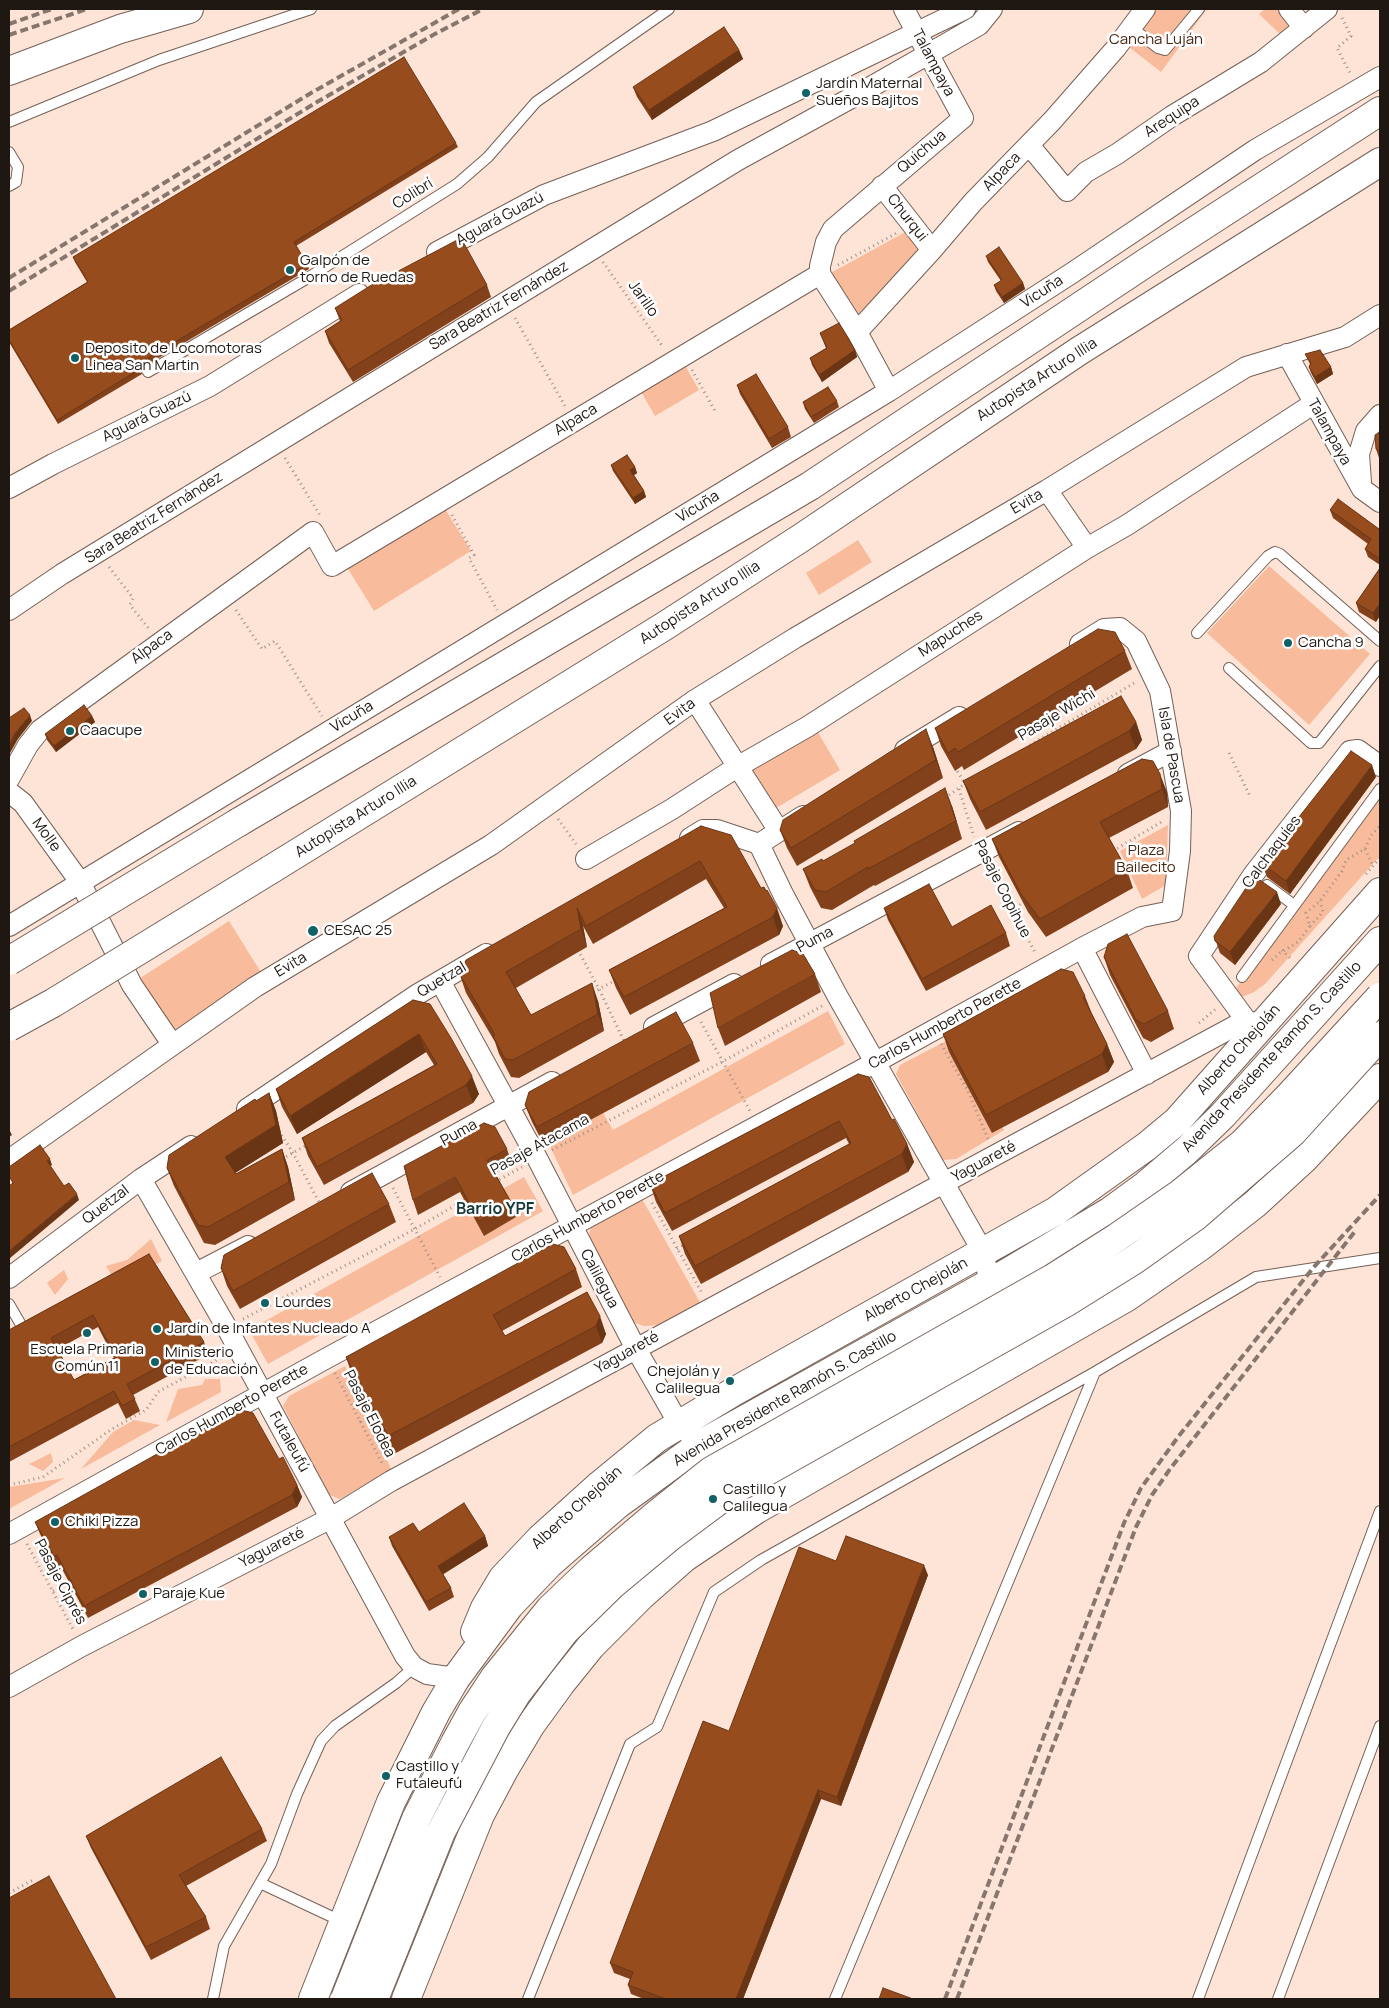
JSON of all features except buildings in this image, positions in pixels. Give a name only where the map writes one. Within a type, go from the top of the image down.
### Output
[{"type":"main road","points":[[9,71],[120,29],[189,9]]},
{"type":"main road","points":[[9,961],[239,822],[810,486],[1150,260],[1380,111]]},
{"type":"main road","name":"Autopista Arturo Illia","points":[[9,1027],[61,998],[663,628],[801,538],[1079,351],[1380,162]]},
{"type":"main road","name":"Alberto Chejolán","points":[[456,1678],[485,1608],[503,1578],[540,1539],[601,1484],[657,1438],[1056,1211],[1147,1146],[1177,1121],[1248,1018],[1371,879]]},
{"type":"main road","name":"Avenida Presidente Ramón S. Castillo","points":[[313,1999],[391,1802],[420,1742],[456,1678],[509,1606],[549,1564],[618,1504],[709,1452],[1109,1212],[1153,1180],[1186,1151],[1223,1114],[1380,941]]},
{"type":"main road","points":[[1340,1017],[1334,1004],[1343,983]]},
{"type":"main road","points":[[345,1999],[416,1819],[455,1743],[472,1712],[495,1677],[550,1609],[591,1570],[711,1471],[1053,1278],[1116,1238],[1181,1193],[1242,1144],[1380,997]]},
{"type":"main road","points":[[374,1999],[441,1832],[491,1735],[517,1693],[539,1663],[566,1631],[612,1585],[671,1536],[730,1492],[1065,1303],[1134,1260],[1196,1216],[1292,1133],[1380,1036]]},
{"type":"main road","points":[[406,1999],[476,1823],[504,1768],[530,1726],[562,1682],[592,1646],[641,1596],[684,1558],[758,1509],[1127,1297],[1201,1246],[1255,1204],[1304,1159],[1380,1078]]},
{"type":"street","name":"Talampaya","points":[[904,9],[963,118]]},
{"type":"street","name":"Aguará Guazú","points":[[421,260],[544,195],[713,131],[965,9]]},
{"type":"street","name":"Sara Beatriz Fernández","points":[[9,610],[98,552],[738,160],[979,25],[992,9]]},
{"type":"street","name":"Alpaca","points":[[857,332],[932,250],[972,202],[1052,121],[1116,48],[1145,9]]},
{"type":"street","points":[[1289,9],[1304,28]]},
{"type":"street","name":"Arequipa","points":[[1029,145],[1067,191],[1086,172],[1118,154],[1172,116],[1261,62],[1304,28],[1334,12]]},
{"type":"street","name":"Vicuña","points":[[9,926],[889,391],[1255,150],[1380,77]]},
{"type":"street","name":"Quichua","points":[[820,274],[821,258],[832,229],[963,118]]},
{"type":"street","name":"Churqui","points":[[882,186],[932,250]]},
{"type":"street","name":"Alpaca","points":[[9,779],[28,746],[40,730],[313,532],[332,566],[820,274]]},
{"type":"street","points":[[820,274],[857,332],[889,391]]},
{"type":"street","name":"Aguará Guazú","points":[[53,464],[210,386],[378,284]]},
{"type":"street","name":"Evita","points":[[9,1160],[255,987],[491,846],[584,778],[660,727],[695,700],[795,638],[1047,490],[1246,367],[1345,337],[1380,315]]},
{"type":"street","name":"Talampaya","points":[[1287,354],[1313,404],[1362,489],[1380,502]]},
{"type":"street","name":"Mapuches","points":[[586,859],[806,727],[1087,548],[1127,525],[1313,404]]},
{"type":"street","points":[[1362,489],[1358,454],[1366,431],[1380,415]]},
{"type":"street","points":[[9,488],[53,464]]},
{"type":"street","points":[[9,495],[53,464]]},
{"type":"street","points":[[1047,490],[1087,548]]},
{"type":"street","name":"Isla de Pascua","points":[[1062,655],[1104,629],[1120,628],[1136,642],[1160,691],[1181,811],[1180,850],[1172,911]]},
{"type":"street","points":[[695,700],[779,831]]},
{"type":"street","points":[[886,763],[977,706]]},
{"type":"street","name":"Calchaquíes","points":[[1248,1018],[1199,956],[1253,875],[1350,751],[1358,750],[1380,766]]},
{"type":"street","points":[[1110,784],[1171,751]]},
{"type":"street","name":"Molle","points":[[9,792],[23,804],[80,882],[132,985],[172,1044]]},
{"type":"street","points":[[759,844],[820,805]]},
{"type":"street","name":"Puma","points":[[625,1043],[809,943],[1032,826]]},
{"type":"street","points":[[677,845],[703,830],[727,832],[759,844],[838,997],[983,1252],[990,1283]]},
{"type":"street","name":"Carlos Humberto Perette","points":[[14,1531],[327,1358],[876,1062],[1082,948],[1142,917],[1172,911]]},
{"type":"street","name":"Quetzal","points":[[228,1122],[418,994],[498,947]]},
{"type":"street","points":[[1082,948],[1147,1074]]},
{"type":"street","name":"Calilegua","points":[[440,981],[537,1158],[571,1227],[636,1349],[679,1424],[709,1452]]},
{"type":"street","name":"Yaguareté","points":[[9,1687],[82,1646],[330,1518],[391,1481],[1248,1018]]},
{"type":"street","name":"Puma","points":[[322,1208],[566,1074]]},
{"type":"street","name":"Quetzal","points":[[9,1278],[142,1178],[204,1137]]},
{"type":"street","name":"Futaleufú","points":[[142,1178],[227,1328],[405,1656],[414,1667]]},
{"type":"street","points":[[196,1273],[263,1238]]},
{"type":"street","points":[[414,1667],[427,1674],[456,1678]]},
{"type":"lane","points":[[9,122],[159,60],[311,9]]},
{"type":"lane","name":"Colibrí","points":[[148,372],[306,279],[457,184],[488,157],[536,102],[669,9]]},
{"type":"lane","points":[[1131,27],[1158,48],[1165,50],[1199,9]]},
{"type":"lane","points":[[9,152],[18,167],[16,182],[9,186]]},
{"type":"lane","points":[[1197,633],[1268,556],[1275,552],[1280,554],[1380,641]]},
{"type":"lane","points":[[1229,668],[1311,742],[1319,744],[1380,666]]},
{"type":"lane","points":[[1242,977],[1380,788]]},
{"type":"lane","points":[[1253,875],[1294,905]]},
{"type":"lane","points":[[528,1999],[630,1744],[657,1727],[714,1592],[762,1560],[1095,1372],[1256,1277],[1380,1258]]},
{"type":"lane","points":[[9,1304],[24,1330]]},
{"type":"lane","points":[[835,1999],[1095,1372]]},
{"type":"lane","points":[[1198,1999],[1380,1511]]},
{"type":"lane","points":[[214,1999],[224,1946],[271,1864],[297,1794],[321,1741],[335,1726],[396,1683],[414,1667]]},
{"type":"lane","points":[[1278,1999],[1380,1726]]},
{"type":"lane","points":[[260,1883],[344,1922]]},
{"type":"path","points":[[1334,12],[1351,36],[1337,48],[1359,89]]},
{"type":"path","points":[[820,274],[912,225]]},
{"type":"path","name":"Jarillo","points":[[594,249],[679,359],[715,410]]},
{"type":"path","points":[[506,302],[574,422]]},
{"type":"path","points":[[275,444],[322,518],[313,532]]},
{"type":"path","points":[[443,500],[474,555],[469,558],[505,624]]},
{"type":"path","points":[[98,552],[133,598],[130,605],[159,642]]},
{"type":"path","points":[[226,594],[262,649],[275,641],[330,730]]},
{"type":"path","name":"Pasaje Wichi","points":[[1024,749],[1151,672]]},
{"type":"path","points":[[1228,753],[1250,796]]},
{"type":"path","points":[[952,762],[965,784]]},
{"type":"path","points":[[943,799],[973,779]]},
{"type":"path","name":"Pasaje Copihue","points":[[959,789],[980,853],[1039,959]]},
{"type":"path","points":[[549,804],[586,859]]},
{"type":"path","points":[[1105,856],[1181,811]]},
{"type":"path","points":[[1371,879],[1365,849],[1371,835],[1380,826]]},
{"type":"path","points":[[1310,926],[1306,913],[1320,901],[1342,871],[1346,860],[1365,849]]},
{"type":"path","points":[[1371,879],[1380,858]]},
{"type":"path","points":[[1011,910],[1028,900]]},
{"type":"path","points":[[1268,965],[1280,953],[1298,942],[1323,912],[1320,901]]},
{"type":"path","points":[[576,947],[625,1043]]},
{"type":"path","points":[[1286,965],[1297,952]]},
{"type":"path","points":[[591,994],[617,980]]},
{"type":"path","name":"Pasaje Atacama","points":[[488,1187],[537,1158],[722,1062],[838,997]]},
{"type":"path","points":[[693,1006],[751,1112]]},
{"type":"path","points":[[1196,1026],[1215,1008],[1248,1018]]},
{"type":"path","points":[[934,1030],[968,1091],[995,1156]]},
{"type":"path","points":[[968,1091],[976,1086]]},
{"type":"path","points":[[259,1101],[293,1152],[322,1208]]},
{"type":"path","points":[[276,1162],[310,1144]]},
{"type":"path","points":[[385,1174],[442,1281]]},
{"type":"path","points":[[643,1187],[710,1309]]},
{"type":"path","points":[[227,1328],[415,1229],[472,1196]]},
{"type":"path","points":[[677,1249],[694,1240]]},
{"type":"path","points":[[9,1485],[43,1477],[112,1429],[146,1410],[158,1392],[238,1348]]},
{"type":"path","name":"Pasaje Elodea","points":[[327,1358],[391,1481]]},
{"type":"path","points":[[360,1422],[386,1408]]},
{"type":"path","name":"Pasaje Ciprés","points":[[14,1531],[53,1591],[82,1646]]},
{"type":"path","points":[[53,1591],[79,1577]]},
{"type":"path","points":[[9,1893],[33,1880]]},
{"type":"green space","name":"Cancha Luján","points":[[1152,9],[1207,9],[1161,72],[1125,44]]},
{"type":"green space","points":[[1265,9],[1284,9],[1298,25],[1282,36],[1259,14]]},
{"type":"green space","points":[[909,230],[926,250],[858,322],[827,275]]},
{"type":"green space","points":[[683,362],[699,390],[655,416],[639,388]]},
{"type":"green space","points":[[442,504],[471,551],[374,611],[345,564]]},
{"type":"green space","points":[[858,540],[872,562],[819,595],[806,573]]},
{"type":"green space","name":"Cancha 9","points":[[1269,566],[1370,654],[1309,725],[1207,633]]},
{"type":"green space","points":[[816,729],[840,770],[771,811],[747,770]]},
{"type":"green space","points":[[1380,798],[1380,856],[1265,984],[1254,992],[1242,997],[1236,988]]},
{"type":"green space","name":"Plaza Bailecito","points":[[1168,825],[1166,885],[1142,899],[1120,851]]},
{"type":"green space","points":[[229,921],[262,974],[167,1035],[134,982]]},
{"type":"green space","points":[[828,1011],[845,1044],[573,1195],[549,1144],[603,1113],[613,1130]]},
{"type":"green space","points":[[950,1039],[1004,1130],[956,1159],[943,1160],[896,1074],[900,1065]]},
{"type":"green space","points":[[524,1177],[543,1211],[268,1364],[249,1330]]},
{"type":"green space","points":[[641,1197],[702,1306],[665,1325],[644,1326],[632,1322],[588,1240],[591,1226]]},
{"type":"green space","points":[[151,1239],[162,1261],[118,1286],[106,1266],[127,1260]]},
{"type":"green space","points":[[64,1270],[68,1279],[55,1295],[47,1283]]},
{"type":"green space","points":[[345,1366],[391,1469],[340,1499],[329,1495],[283,1406],[289,1396]]},
{"type":"green space","points":[[205,1379],[220,1379],[221,1392],[166,1422],[178,1389],[202,1385]]},
{"type":"green space","points":[[134,1420],[160,1425],[81,1469],[113,1432]]},
{"type":"green space","points":[[51,1453],[53,1462],[43,1471],[29,1464]]},
{"type":"green space","points":[[65,1478],[9,1509],[9,1487]]},
{"type":"tunnel","points":[[1350,1051],[1380,1017]]},
{"type":"tunnel","points":[[678,1514],[708,1491],[826,1422]]},
{"type":"tunnel","points":[[416,1859],[431,1821],[467,1749],[519,1668]]},
{"type":"railway","points":[[9,24],[52,9]]},
{"type":"railway","points":[[9,35],[87,9]]},
{"type":"railway","points":[[9,278],[311,93],[459,9]]},
{"type":"railway","points":[[9,291],[317,102],[433,35],[483,9]]},
{"type":"railway","points":[[945,1999],[1124,1523],[1141,1488],[1178,1437],[1313,1268],[1380,1195]]},
{"type":"railway","points":[[957,1999],[1136,1527],[1152,1495],[1170,1469],[1356,1230]]},
{"type":"place","name":"Jardín Maternal Sueños Bajitos","points":[[806,93]]},
{"type":"place","name":"Galpón de torno de Ruedas","points":[[290,270]]},
{"type":"place","name":"Deposito de Locomotoras Linea San Martin","points":[[75,358]]},
{"type":"place","name":"Cancha 9","points":[[1288,643]]},
{"type":"place","name":"Caacupe","points":[[70,731]]},
{"type":"place","name":"CESAC 25","points":[[313,931]]},
{"type":"place","name":"Lourdes","points":[[265,1303]]},
{"type":"place","name":"Jardín de Infantes Nucleado A","points":[[157,1329]]},
{"type":"place","name":"Escuela Primaria Común 11","points":[[87,1333]]},
{"type":"place","name":"Ministerio de Educación","points":[[155,1362]]},
{"type":"place","name":"Chejolán y Calilegua","points":[[730,1381]]},
{"type":"place","name":"Castillo y Calilegua","points":[[713,1499]]},
{"type":"place","name":"Chiki Pizza","points":[[55,1522]]},
{"type":"place","name":"Paraje Kue","points":[[143,1594]]},
{"type":"place","name":"Castillo y Futaleufú","points":[[386,1776]]},
{"type":"district","name":"Barrio YPF","points":[[495,1210]]}]
